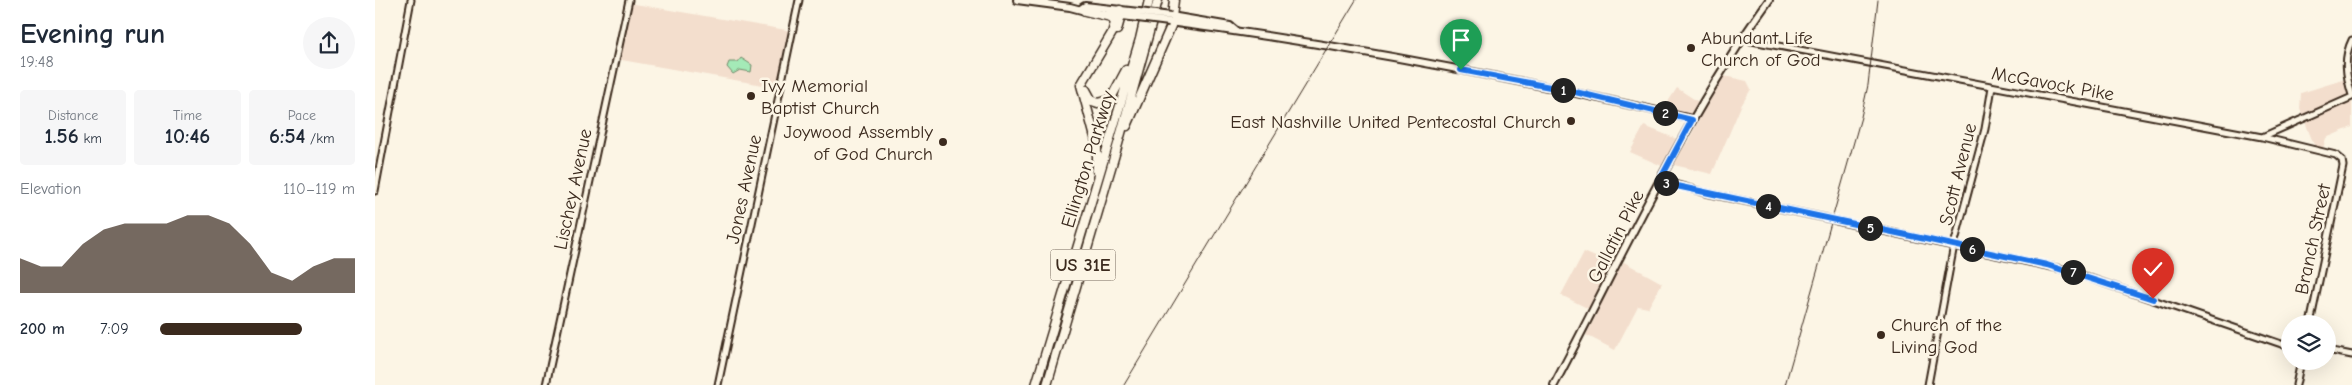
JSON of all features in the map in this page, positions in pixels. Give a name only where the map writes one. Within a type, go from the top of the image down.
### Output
[{"type":"highway","name":"Ellington Parkway","points":[[1036,385],[1140,39],[1149,0]]},
{"type":"highway","name":"Ellington Parkway","points":[[1047,385],[1158,0]]},
{"type":"highway","points":[[1118,144],[1171,19],[1174,0]]},
{"type":"highway","points":[[1083,10],[1111,17],[1118,16]]},
{"type":"highway","points":[[1118,16],[1116,35],[1085,85],[1086,92],[1092,101],[1098,103],[1110,100],[1117,91],[1140,39]]},
{"type":"highway","points":[[1097,183],[1097,145],[1081,85],[1112,33],[1118,16]]},
{"type":"main road","points":[[1017,0],[1083,10],[1085,6],[1118,16],[1139,15],[1229,26],[1235,30],[1571,91],[1692,120]]},
{"type":"main road","name":"Gallatin Pike","points":[[1554,385],[1692,120],[1741,39],[1769,0]]},
{"type":"street","points":[[375,191],[411,0]]},
{"type":"street","name":"Lischey Avenue","points":[[545,385],[629,0]]},
{"type":"street","name":"Jones Avenue","points":[[718,385],[799,0]]},
{"type":"street","name":"McGavock Pike","points":[[1741,39],[2262,137],[2336,155],[2342,160]]},
{"type":"street","points":[[2262,137],[2352,96],[2346,70],[2347,52],[2352,40]]},
{"type":"street","name":"Scott Avenue","points":[[1928,385],[1954,245],[1985,129],[1992,87]]},
{"type":"street","name":"Branch Street","points":[[2311,315],[2335,208],[2342,160]]},
{"type":"street","points":[[1660,180],[1707,193],[2066,270],[2281,344]]},
{"type":"street","points":[[2336,351],[2352,354]]},
{"type":"street","points":[[2296,385],[2299,370]]},
{"type":"shaded area","points":[[629,3],[792,31],[780,88],[616,59]]},
{"type":"shaded area","points":[[1724,76],[1747,81],[1751,89],[1741,106],[1712,174],[1674,165],[1662,166],[1630,152],[1644,126],[1687,143],[1700,118],[1664,108],[1677,88],[1706,107]]},
{"type":"shaded area","points":[[2352,77],[2352,127],[2326,138],[2322,152],[2316,150],[2300,109],[2301,93]]},
{"type":"shaded area","points":[[1584,252],[1620,268],[1624,262],[1662,283],[1648,308],[1638,306],[1615,350],[1586,335],[1597,313],[1561,295]]},
{"type":"green space","points":[[741,58],[752,65],[751,72],[740,70],[733,74],[727,67],[729,62],[738,62]]},
{"type":"railway","points":[[1124,385],[1356,0]]},
{"type":"railway","points":[[1785,385],[1861,117],[1868,85],[1878,0]]},
{"type":"place","name":"Abundant Life Church of God","points":[[1691,48]]},
{"type":"place","name":"Ivy Memorial Baptist Church","points":[[751,96]]},
{"type":"place","name":"East Nashville United Pentecostal Church","points":[[1571,121]]},
{"type":"place","name":"Joywood Assembly of God Church","points":[[943,142]]},
{"type":"place","name":"Church of the Living God","points":[[1881,335]]},
{"type":"route","points":[[1461,70],[1571,91],[1692,120],[1660,180],[1667,184],[2047,265],[2153,299]]}]
